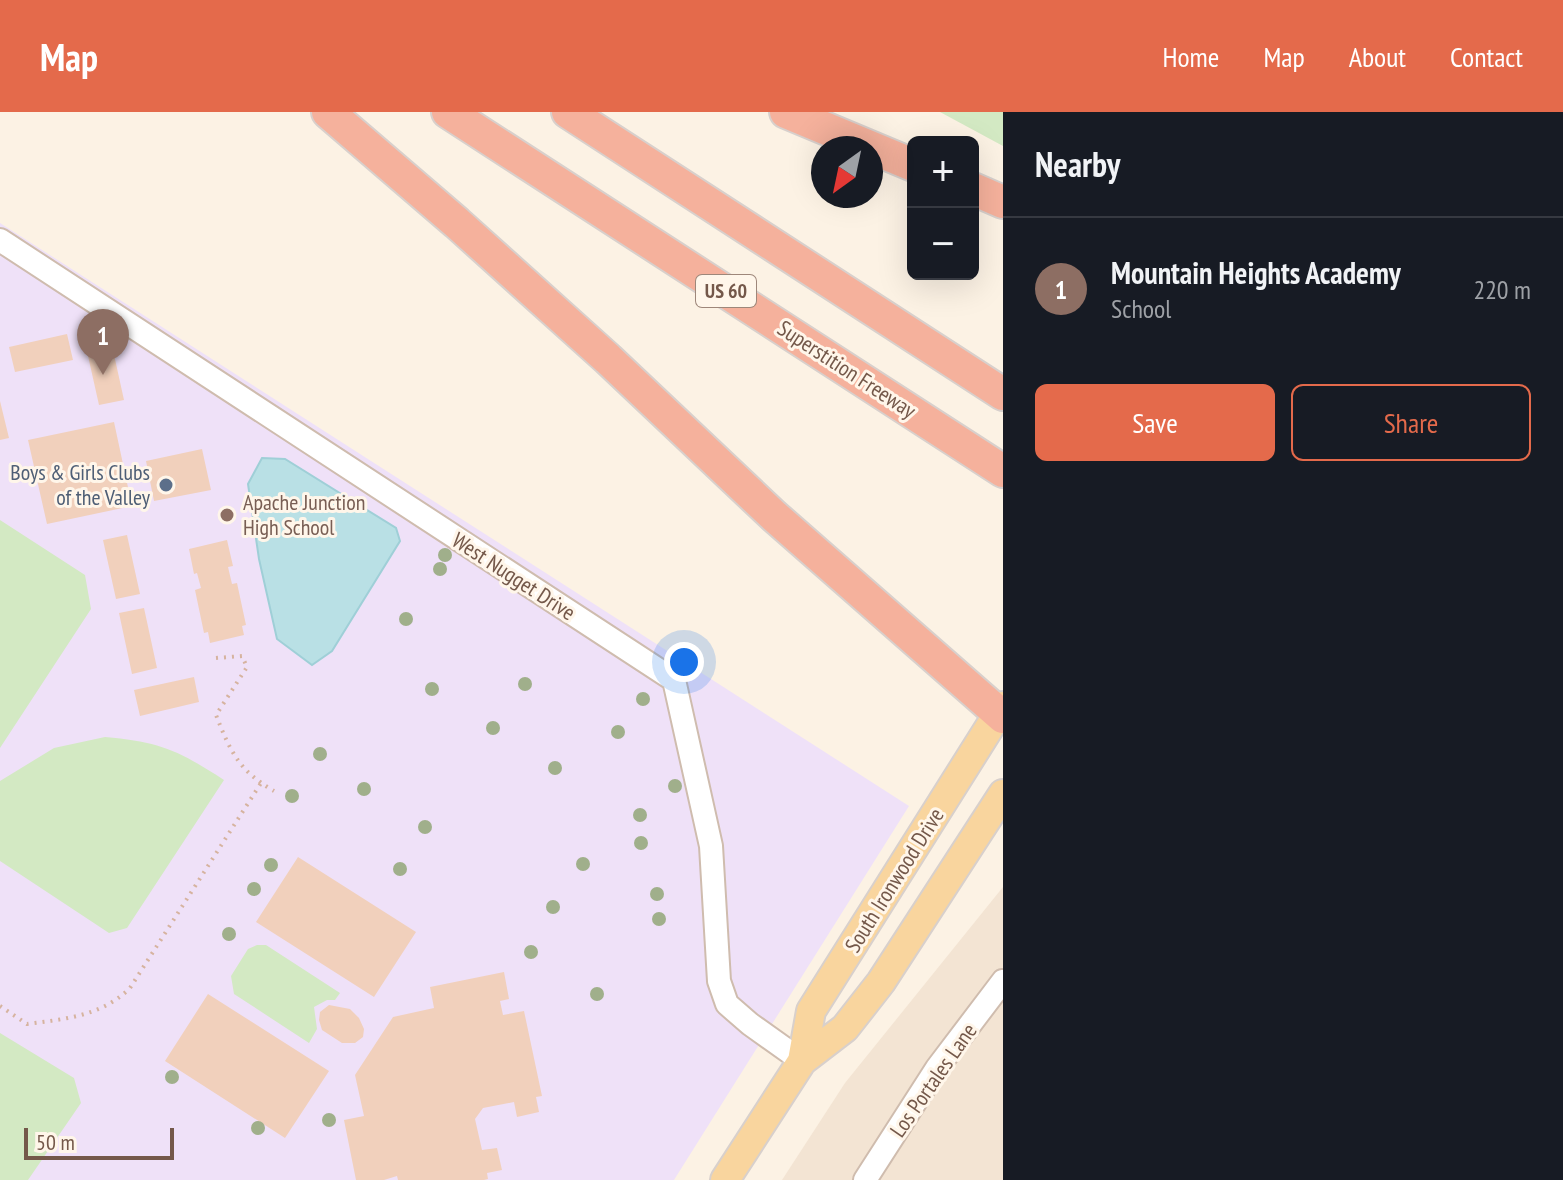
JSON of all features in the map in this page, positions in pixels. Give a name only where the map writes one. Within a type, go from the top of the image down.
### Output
[{"type":"highway","points":[[328,112],[608,359],[774,516],[1001,712]]},
{"type":"highway","name":"Superstition Freeway","points":[[448,112],[1003,471]]},
{"type":"highway","points":[[568,112],[1003,394]]},
{"type":"highway","points":[[786,112],[907,162]]},
{"type":"highway","points":[[979,192],[1003,202]]},
{"type":"main road","name":"South Ironwood Drive","points":[[802,1061],[811,1011],[1001,712]]},
{"type":"main road","name":"South Ironwood Drive","points":[[725,1180],[802,1061],[845,1028],[881,982],[1003,794]]},
{"type":"lane","name":"West Nugget Drive","points":[[0,240],[674,680],[711,846],[719,981],[727,1004],[802,1061]]},
{"type":"lane","name":"Los Portales Lane","points":[[865,1180],[937,1068],[1003,981]]},
{"type":"path","points":[[216,658],[242,656],[247,667],[216,715],[234,758],[274,791]]},
{"type":"path","points":[[0,1006],[27,1024],[72,1018],[116,1002],[130,988],[261,783]]},
{"type":"shaded area","name":"Apache Junction High School","points":[[0,223],[909,806],[674,1180],[0,1180]]},
{"type":"shaded area","points":[[1003,887],[1003,1180],[782,1180],[845,1083]]},
{"type":"green space","points":[[940,112],[1003,112],[1003,146]]},
{"type":"green space","points":[[0,520],[85,575],[91,609],[0,748]]},
{"type":"green space","points":[[105,737],[168,749],[224,780],[127,928],[109,933],[0,861],[0,781],[54,748]]},
{"type":"green space","points":[[266,945],[340,993],[335,1000],[327,1000],[314,1007],[317,1029],[309,1043],[234,994],[231,976],[248,949]]},
{"type":"green space","points":[[0,1033],[74,1078],[81,1103],[28,1180],[0,1180]]},
{"type":"water","points":[[262,458],[285,459],[396,528],[400,541],[332,651],[312,665],[277,639],[259,559],[248,484]]},
{"type":"building","points":[[67,334],[73,360],[15,372],[9,347]]},
{"type":"building","points":[[111,341],[124,400],[99,405],[86,347]]},
{"type":"building","points":[[0,401],[9,438],[0,440]]},
{"type":"building","points":[[114,422],[132,506],[47,524],[28,440]]},
{"type":"building","points":[[202,449],[211,490],[154,501],[146,461]]},
{"type":"building","points":[[127,535],[140,594],[116,599],[103,540]]},
{"type":"building","points":[[227,540],[233,566],[228,567],[232,584],[237,583],[246,625],[242,626],[244,635],[210,643],[208,632],[204,633],[195,590],[201,588],[197,573],[194,574],[189,549]]},
{"type":"building","points":[[144,608],[157,668],[132,674],[119,613]]},
{"type":"building","points":[[194,677],[199,702],[140,716],[134,690]]},
{"type":"building","points":[[298,857],[416,932],[374,997],[256,922]]},
{"type":"building","points":[[504,972],[509,999],[500,1001],[503,1015],[524,1011],[542,1096],[536,1097],[539,1112],[517,1117],[514,1102],[483,1108],[475,1119],[482,1150],[497,1148],[502,1170],[487,1173],[488,1179],[484,1180],[398,1180],[397,1176],[384,1180],[356,1180],[344,1120],[364,1116],[355,1075],[393,1017],[434,1008],[430,987]]},
{"type":"building","points":[[208,994],[329,1071],[285,1138],[165,1061]]},
{"type":"building","points":[[329,1005],[350,1009],[359,1018],[364,1029],[363,1037],[355,1043],[342,1043],[322,1030],[320,1012]]},
{"type":"place","name":"Mountain Heights Academy","points":[[103,375]]},
{"type":"place","name":"Boys & Girls Clubs of the Valley","points":[[166,485]]},
{"type":"place","name":"Apache Junction High School","points":[[227,515]]}]
